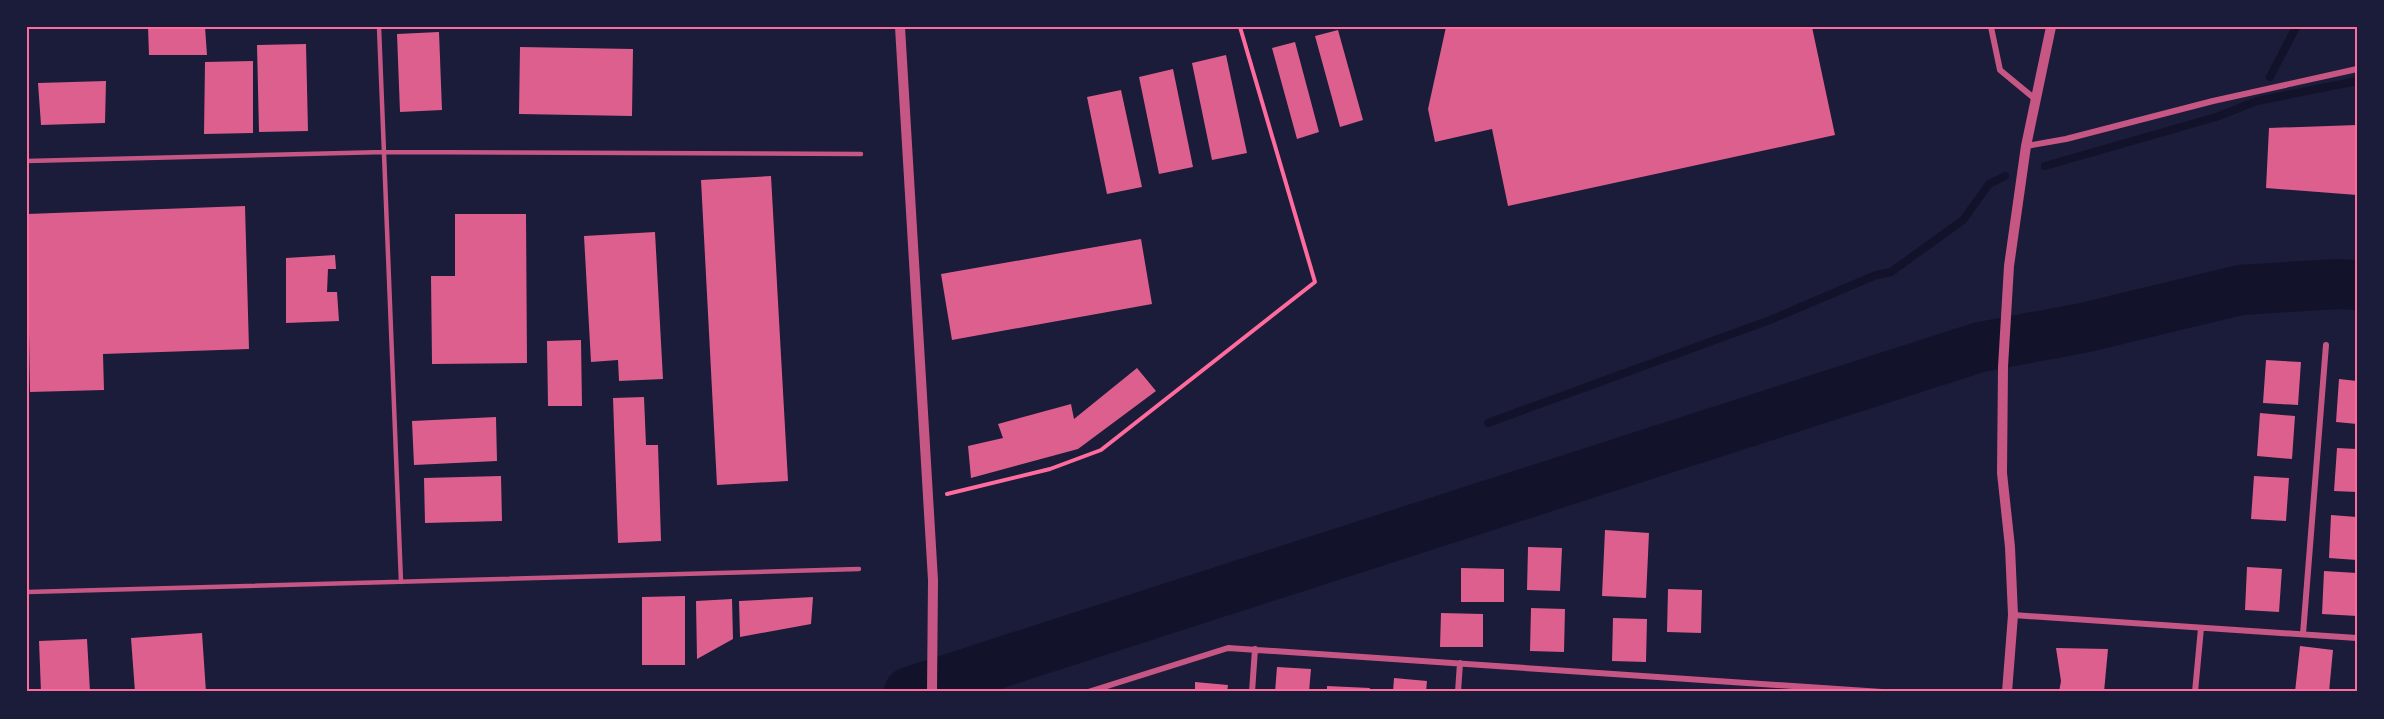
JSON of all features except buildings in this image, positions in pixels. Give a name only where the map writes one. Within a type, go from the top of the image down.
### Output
[{"type":"street","points":[[900,27],[928,499],[934,634],[932,692]]},
{"type":"street","points":[[1991,27],[2000,70],[2035,99]]},
{"type":"street","points":[[2007,692],[2013,615],[2010,547],[2002,473],[2003,367],[2009,266],[2026,146],[2051,27]]},
{"type":"street","points":[[2026,146],[2066,139],[2213,101],[2357,69]]},
{"type":"street","points":[[2303,634],[2326,345]]},
{"type":"street","points":[[2013,615],[2357,638]]},
{"type":"street","points":[[2196,692],[2200,628]]},
{"type":"street","points":[[1088,692],[1228,648],[1782,688],[1882,692]]},
{"type":"street","points":[[1252,692],[1255,649]]},
{"type":"street","points":[[1458,692],[1460,663]]},
{"type":"lane","points":[[379,27],[386,152],[400,582]]},
{"type":"lane","points":[[27,160],[386,152],[861,154]]},
{"type":"lane","points":[[27,592],[859,569]]},
{"type":"path","points":[[928,499],[1050,469],[1101,450],[1315,282],[1240,27]]},
{"type":"waterway","points":[[2270,77],[2296,27]]},
{"type":"waterway","points":[[2045,166],[2216,117],[2257,101],[2357,81]]},
{"type":"waterway","points":[[1488,423],[1770,320],[1876,275],[1891,272],[1963,220],[1989,184],[2005,176]]},
{"type":"waterway","points":[[909,692],[1980,347],[2083,328],[2240,290],[2337,284],[2357,285]]}]
